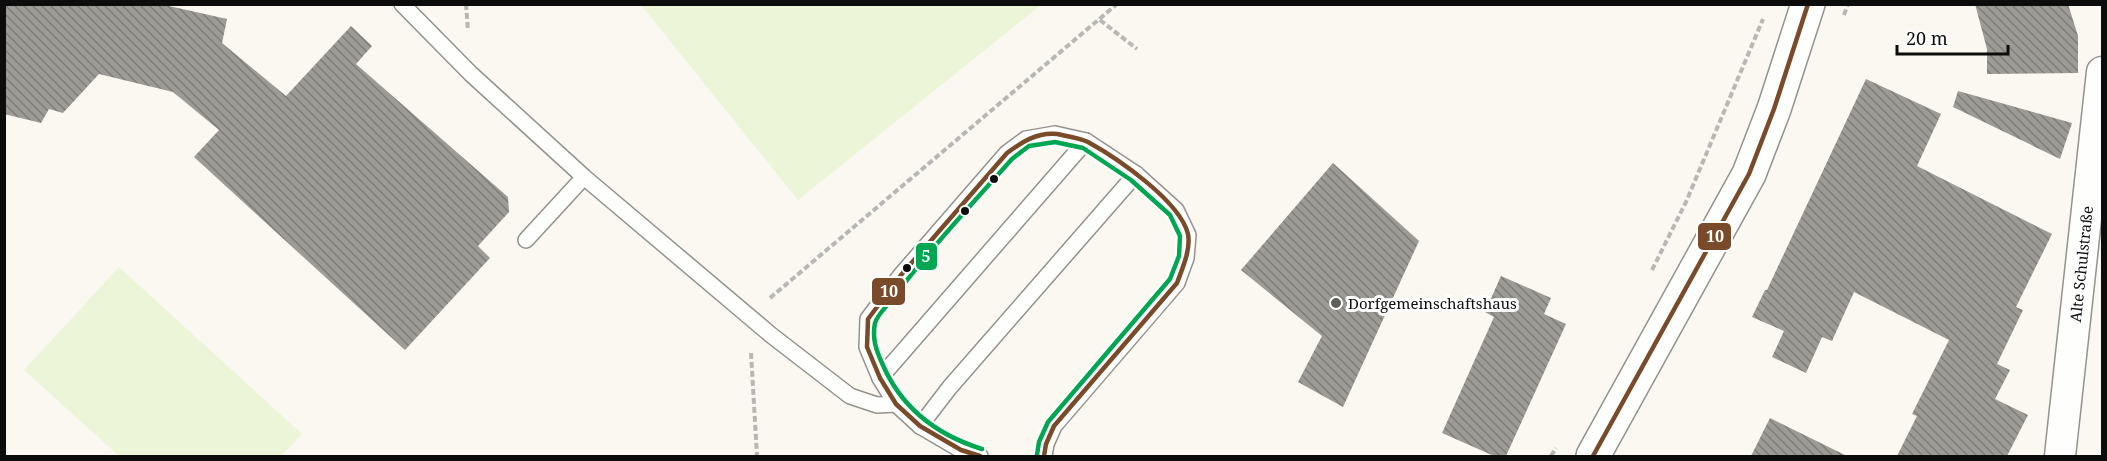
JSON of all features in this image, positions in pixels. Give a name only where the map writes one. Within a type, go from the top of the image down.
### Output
[{"type":"street","points":[[1595,456],[1749,174],[1774,109],[1808,4]]},
{"type":"street","name":"Alte Schulstraße","points":[[2060,456],[2103,72]]},
{"type":"lane","points":[[402,4],[471,74],[584,177],[748,316],[849,396],[877,405],[896,404]]},
{"type":"lane","points":[[980,456],[961,450],[920,426],[896,404],[880,378],[867,347],[868,319],[901,275],[1007,153],[1026,139],[1056,134],[1086,141],[1136,174],[1176,210],[1188,235],[1186,258],[1177,283],[1054,426],[1046,444],[1044,456]]},
{"type":"lane","points":[[880,378],[1086,141]]},
{"type":"lane","points":[[920,426],[950,387],[1136,174]]},
{"type":"lane","points":[[526,240],[584,177]]},
{"type":"path","points":[[757,456],[748,316],[1118,4]]},
{"type":"path","points":[[1650,273],[1686,202],[1765,14]]},
{"type":"path","points":[[1100,20],[1137,49]]},
{"type":"path","points":[[1551,456],[1558,444]]},
{"type":"green space","points":[[641,5],[1041,5],[798,200]]},
{"type":"green space","points":[[119,267],[302,434],[281,456],[119,456],[24,370]]},
{"type":"building","points":[[4,4],[160,4],[227,19],[222,43],[286,96],[351,26],[372,46],[356,64],[508,197],[509,212],[478,246],[490,258],[405,350],[194,157],[219,130],[173,92],[99,74],[63,113],[49,109],[41,123],[4,114]]},
{"type":"building","points":[[1975,4],[2068,4],[2078,36],[2078,73],[1987,74],[1987,49]]},
{"type":"building","points":[[1866,79],[1941,114],[1917,166],[2052,234],[2016,307],[2023,310],[1997,364],[2010,370],[1995,399],[2028,415],[2007,456],[1897,456],[1917,416],[1912,414],[1949,340],[1854,292],[1832,341],[1822,337],[1806,373],[1772,357],[1784,331],[1752,317],[1767,290]]},
{"type":"building","points":[[1958,91],[2072,123],[2060,159],[1953,107]]},
{"type":"building","name":"Dorfgemeinschaftshaus","points":[[1333,163],[1419,241],[1343,407],[1298,382],[1322,336],[1241,270]]},
{"type":"building","points":[[1501,276],[1551,298],[1544,314],[1566,324],[1506,456],[1494,456],[1442,433],[1494,317],[1485,312]]},
{"type":"building","points":[[1770,418],[1847,456],[1751,456]]},
{"type":"transit line","name":"10","points":[[1593,456],[1749,174],[1774,109],[1808,4]]},
{"type":"transit line","name":"10","points":[[980,456],[961,450],[920,426],[896,404],[880,378],[867,347],[868,319],[901,275],[1007,153],[1036,136],[1057,134],[1088,142],[1130,169],[1173,208],[1183,221],[1189,240],[1186,259],[1177,283],[1054,426],[1046,444],[1044,456]]},
{"type":"transit line","name":"5","points":[[982,449],[936,428],[910,406],[890,379],[876,349],[875,323],[880,313],[922,262],[1012,159],[1029,146],[1055,142],[1083,148],[1131,180],[1170,215],[1180,236],[1179,256],[1170,279],[1048,422],[1039,442],[1037,455]]},
{"type":"place","name":"Dorfgemeinschaftshaus","points":[[1336,303]]}]
